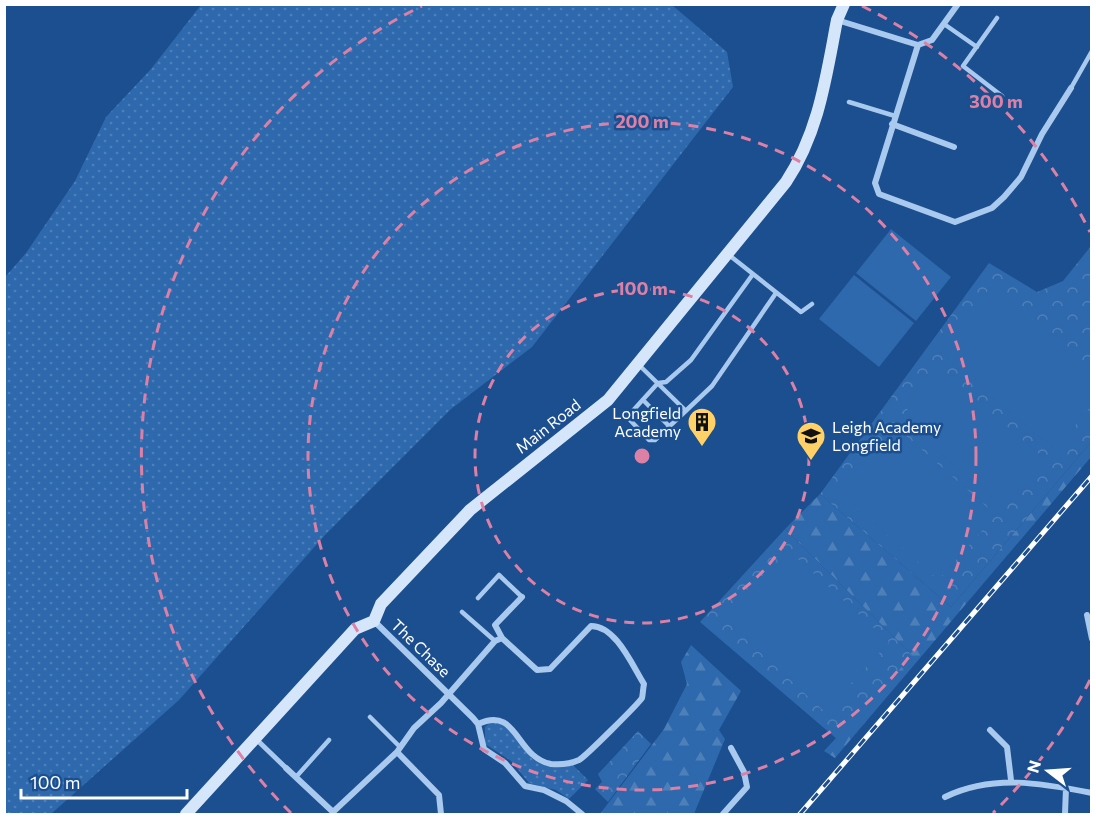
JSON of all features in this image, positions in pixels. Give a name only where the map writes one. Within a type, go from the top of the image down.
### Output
[{"type":"main road","name":"Main Road","points":[[186,814],[355,629],[374,621],[381,604],[470,510],[608,400],[786,182],[802,157],[815,128],[837,20],[843,4]]},
{"type":"street","points":[[837,20],[918,45],[932,40],[958,4]]},
{"type":"street","points":[[918,45],[875,183],[879,194],[955,222],[992,208],[1004,197],[1021,177],[1042,134],[1071,88]]},
{"type":"street","points":[[892,124],[954,147]]},
{"type":"street","points":[[522,597],[495,625],[502,638],[537,670],[550,669],[591,626],[600,626],[610,634],[644,684],[642,698],[587,754],[565,764],[549,763],[533,755],[510,726],[500,719],[490,719],[478,724],[483,748],[510,767],[525,786],[544,790],[566,801],[582,814]]},
{"type":"street","points":[[1087,615],[1092,639]]},
{"type":"street","name":"The Chase","points":[[374,621],[478,724]]},
{"type":"street","points":[[256,739],[333,812],[399,750],[414,728],[449,694],[495,641],[502,638]]},
{"type":"street","points":[[990,730],[1007,747],[1011,780]]},
{"type":"street","points":[[723,814],[735,804],[747,787],[744,772],[730,748]]},
{"type":"street","points":[[399,750],[439,795],[441,814]]},
{"type":"street","points":[[945,797],[976,784],[1011,780],[1092,793]]},
{"type":"street","points":[[1065,814],[1066,788]]},
{"type":"lane","points":[[997,18],[963,66],[1002,96]]},
{"type":"lane","points":[[944,24],[977,47]]},
{"type":"lane","points":[[1071,88],[1092,51]]},
{"type":"lane","points":[[849,102],[895,116]]},
{"type":"lane","points":[[727,253],[801,312],[812,304]]},
{"type":"lane","points":[[753,274],[691,360],[666,382],[658,383],[629,418],[645,436],[655,441],[712,386],[776,293]]},
{"type":"lane","points":[[638,364],[686,411]]},
{"type":"lane","points":[[643,400],[670,427]]},
{"type":"lane","points":[[478,598],[499,576],[522,597]]},
{"type":"lane","points":[[462,612],[495,641]]},
{"type":"lane","points":[[370,717],[399,750]]},
{"type":"lane","points":[[296,777],[329,740]]},
{"type":"green space","points":[[201,5],[672,5],[727,52],[733,87],[532,347],[451,409],[325,535],[179,700],[51,814],[5,814],[5,277],[26,253],[75,181],[106,117],[151,69]]},
{"type":"green space","points":[[891,229],[951,277],[916,321],[856,273]]},
{"type":"green space","points":[[1091,246],[1091,442],[951,607],[820,494],[989,263],[1037,292],[1063,281]]},
{"type":"green space","points":[[854,275],[914,323],[879,367],[819,319]]},
{"type":"green space","points":[[991,287],[1091,371],[1091,406],[1055,450],[938,351]]},
{"type":"green space","points":[[942,370],[1046,460],[1004,509],[900,418]]},
{"type":"green space","points":[[895,426],[996,515],[938,580],[838,491]]},
{"type":"green space","points":[[1091,442],[1091,457],[835,758],[824,751],[912,655],[785,529],[820,494],[951,607]]},
{"type":"green space","points":[[785,529],[912,655],[838,740],[700,622]]},
{"type":"green space","points":[[789,551],[889,642],[825,712],[726,621]]},
{"type":"green space","points":[[691,645],[741,691],[719,730],[725,739],[694,814],[600,814],[664,729],[687,684],[681,662]]},
{"type":"green space","points":[[498,722],[508,729],[535,761],[557,767],[573,765],[588,780],[569,799],[556,790],[529,783],[511,761],[485,744],[485,727],[489,723]]},
{"type":"green space","points":[[638,731],[651,744],[608,802],[595,789],[602,782],[598,774]]},
{"type":"railway","points":[[800,814],[1092,476]]},
{"type":"place","name":"Longfield Academy","points":[[702,448]]},
{"type":"place","name":"Leigh Academy Longfield","points":[[811,462]]}]
